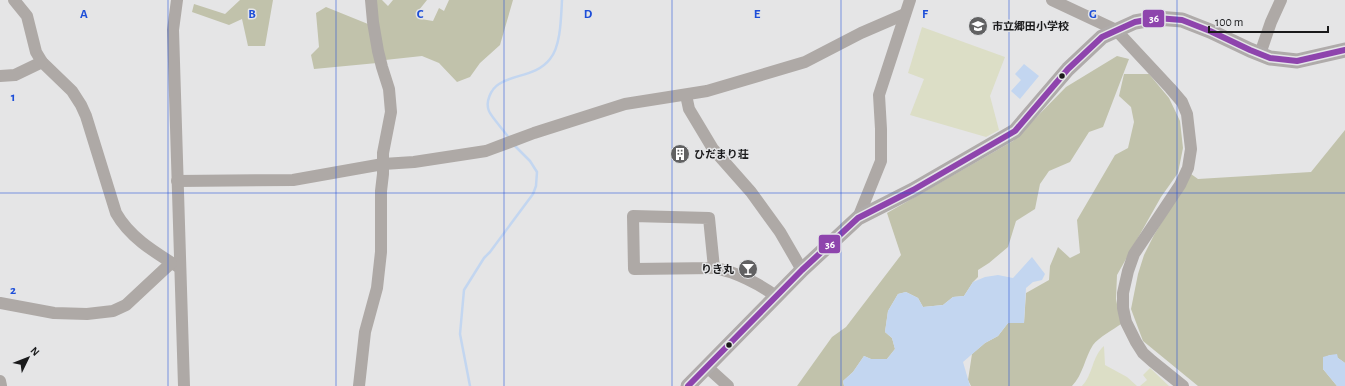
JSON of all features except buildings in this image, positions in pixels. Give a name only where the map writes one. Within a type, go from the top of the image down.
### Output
[{"type":"main road","points":[[688,386],[802,270],[858,218],[913,190],[1015,131],[1068,69],[1102,37],[1135,22],[1157,18],[1182,20],[1270,58],[1297,61],[1345,50]]},
{"type":"street","points":[[14,0],[27,16],[36,52],[42,62],[72,91],[81,105],[116,213],[121,221],[136,237],[176,265]]},
{"type":"street","points":[[177,0],[173,30],[177,181],[176,265],[184,386]]},
{"type":"street","points":[[359,386],[365,332],[377,288],[381,252],[381,191],[383,153],[390,112],[389,89],[378,51],[371,0]]},
{"type":"street","points":[[858,218],[881,161],[879,95],[910,0]]},
{"type":"street","points":[[1052,0],[1116,30],[1182,102],[1187,114],[1191,149],[1188,168],[1180,185],[1134,254],[1123,292],[1123,308],[1126,322],[1136,342],[1148,357],[1183,386]]},
{"type":"street","points":[[1260,54],[1271,22],[1281,0]]},
{"type":"street","points":[[177,181],[293,180],[383,164],[414,162],[486,151],[625,104],[707,91],[805,62],[861,33],[905,14]]},
{"type":"street","points":[[0,76],[15,75],[42,62]]},
{"type":"street","points":[[686,95],[689,109],[713,149],[751,192],[780,232],[802,270]]},
{"type":"street","points":[[714,268],[709,218],[633,216],[634,269],[714,268],[727,270],[777,297]]},
{"type":"street","points":[[0,303],[54,313],[88,314],[113,311],[126,305],[176,265]]},
{"type":"street","points":[[707,367],[728,386]]},
{"type":"street","points":[[0,381],[2,386]]},
{"type":"green space","points":[[240,0],[273,0],[265,46],[248,46],[242,19],[229,25],[192,12],[194,4],[225,14]]},
{"type":"green space","points":[[376,0],[382,0],[388,6],[393,0],[427,0],[419,10],[421,19],[433,21],[439,8],[444,11],[449,0],[513,0],[500,45],[480,63],[470,77],[457,82],[439,63],[422,56],[385,60],[376,20]]},
{"type":"green space","points":[[326,7],[368,24],[377,63],[314,69],[311,55],[319,47],[316,13]]},
{"type":"green space","points":[[922,27],[1005,57],[990,96],[999,130],[986,137],[910,115],[924,79],[908,73]]},
{"type":"green space","points":[[1117,56],[1129,59],[1103,127],[1089,132],[1070,162],[1049,171],[1040,184],[1035,209],[1016,221],[1008,247],[978,270],[978,277],[964,296],[953,297],[943,305],[923,307],[918,298],[906,292],[898,294],[888,311],[885,332],[892,338],[895,349],[887,359],[871,359],[864,356],[853,372],[843,381],[844,386],[797,386],[832,337],[846,327],[901,255],[887,213],[1013,141],[1066,87]]},
{"type":"green space","points":[[1124,74],[1149,74],[1169,98],[1180,121],[1183,148],[1178,173],[1161,197],[1117,275],[1116,299],[1121,324],[1095,342],[1079,377],[1072,386],[971,386],[968,380],[972,354],[985,343],[998,336],[1008,323],[1024,323],[1026,293],[1049,280],[1050,266],[1058,247],[1070,258],[1080,253],[1077,220],[1115,155],[1128,148],[1134,122],[1131,107],[1119,96]]},
{"type":"green space","points":[[1345,130],[1345,363],[1330,355],[1323,358],[1323,369],[1337,386],[1198,386],[1143,341],[1131,309],[1138,274],[1144,255],[1154,235],[1191,174],[1198,179],[1311,172]]},
{"type":"green space","points":[[1104,346],[1105,365],[1127,377],[1137,386],[1082,386],[1086,382],[1097,355]]},
{"type":"green space","points":[[1150,368],[1169,386],[1140,386],[1147,380],[1143,375]]},
{"type":"water","points":[[1024,64],[1039,76],[1020,99],[1011,91],[1021,80],[1015,74]]},
{"type":"water","points":[[1032,257],[1045,274],[1042,280],[1033,282],[1026,288],[1024,323],[1008,323],[998,336],[985,343],[963,362],[970,386],[844,386],[843,381],[853,372],[864,356],[871,359],[887,359],[895,349],[892,338],[885,332],[888,311],[898,294],[906,292],[918,298],[923,307],[943,305],[953,297],[964,296],[973,282],[985,277],[998,275],[1013,278]]},
{"type":"water","points":[[1337,354],[1338,358],[1345,363],[1345,386],[1337,386],[1323,369],[1323,357]]},
{"type":"waterway","points":[[509,138],[489,111],[488,100],[496,86],[499,84],[511,78],[539,69],[550,59],[554,53],[558,39],[561,23],[562,0]]},
{"type":"waterway","points":[[470,386],[460,334],[464,290],[484,258],[533,194],[536,186],[537,172],[530,161],[514,145]]},
{"type":"transit line","name":"36","points":[[688,386],[802,270],[858,218],[913,190],[1015,131],[1068,69],[1102,37],[1135,22],[1157,18],[1182,20],[1270,58],[1297,61],[1345,50]]},
{"type":"place","name":"市立郷田小学校","points":[[978,26]]},
{"type":"place","name":"ひだまり荘","points":[[680,154]]},
{"type":"place","name":"りき丸","points":[[748,269]]}]
